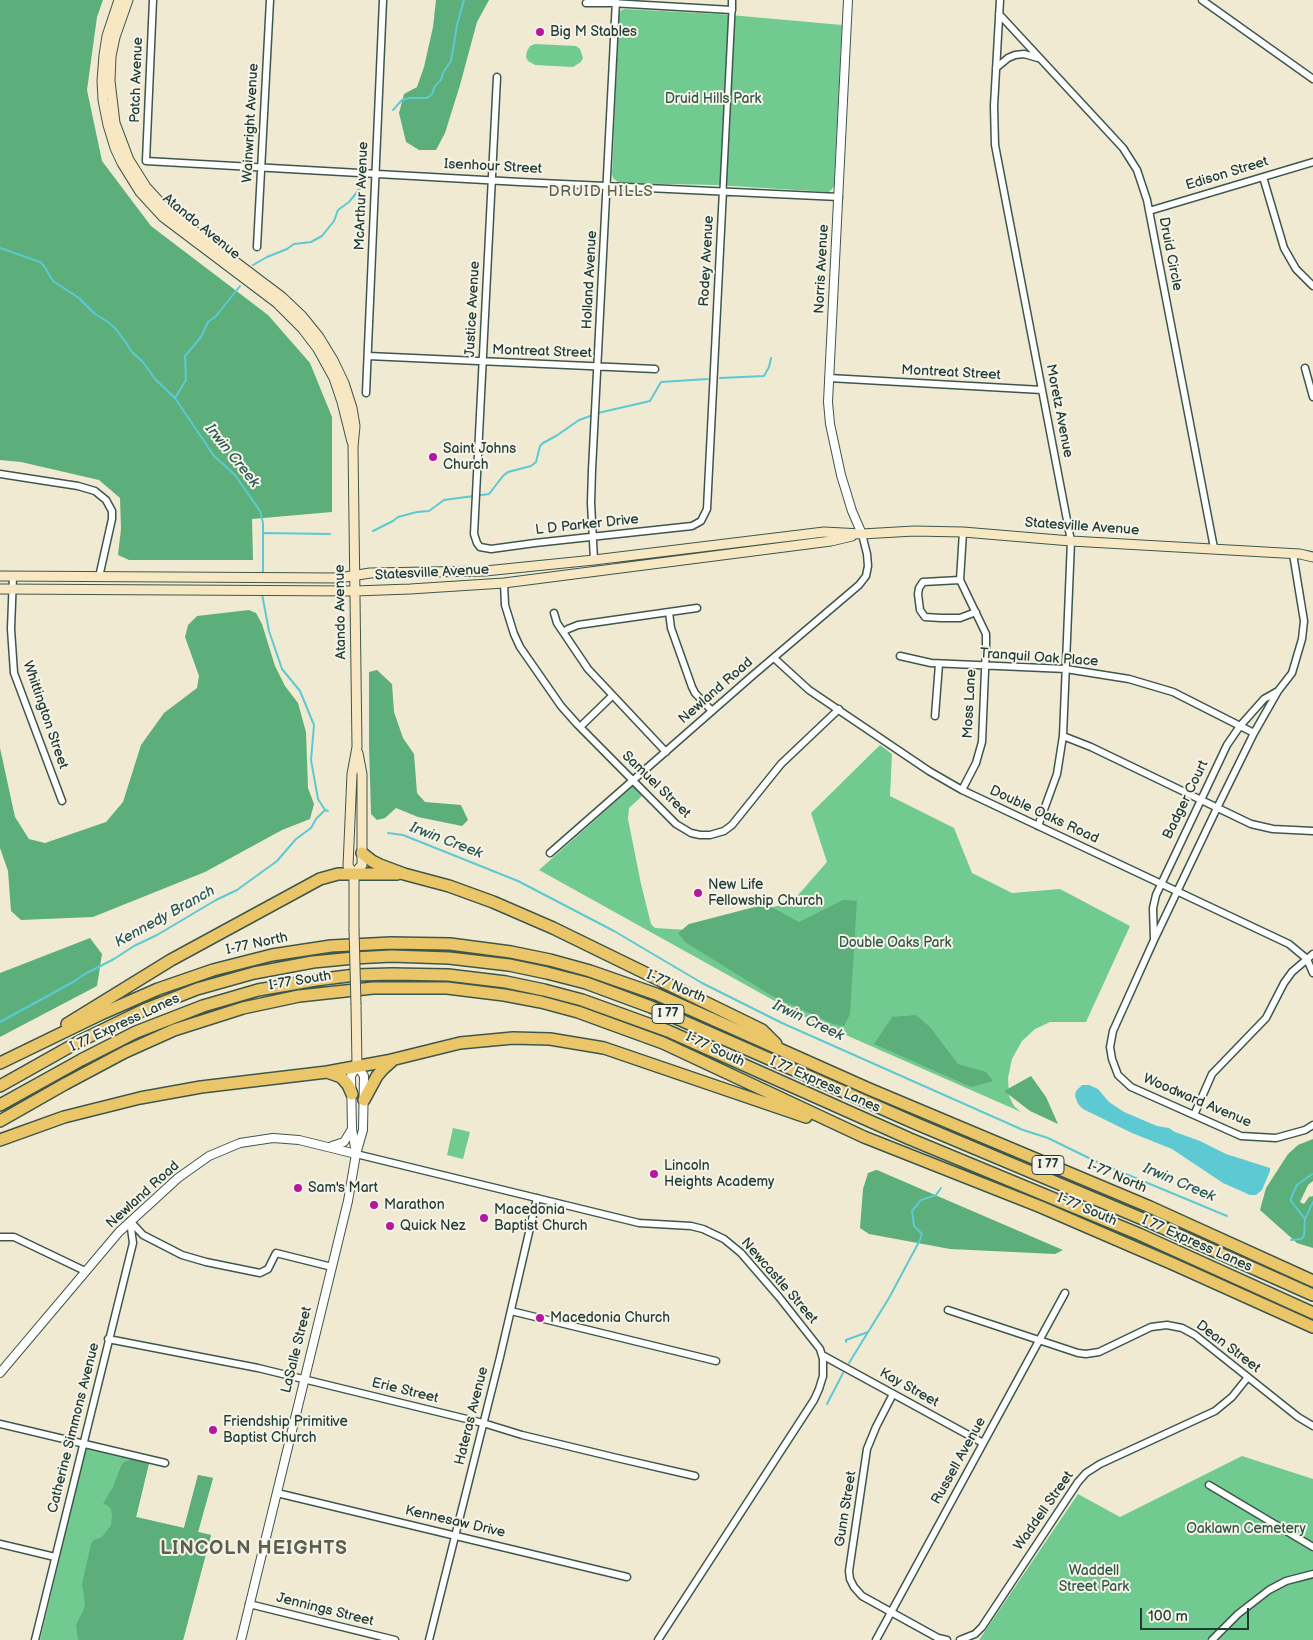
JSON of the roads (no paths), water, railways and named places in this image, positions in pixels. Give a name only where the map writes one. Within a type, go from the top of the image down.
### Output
[{"type":"highway","points":[[362,853],[375,863],[493,902],[560,931],[762,1030],[782,1051]]},
{"type":"highway","points":[[28,1049],[116,992],[324,877],[354,874],[404,874]]},
{"type":"highway","name":"I-77 North","points":[[0,1063],[140,997],[213,970],[272,955],[362,944],[450,944],[490,949],[541,958],[577,967],[656,994],[922,1112],[1150,1207],[1313,1281]]},
{"type":"highway","name":"I 77 Express Lanes","points":[[0,1086],[80,1041],[146,1009],[197,989],[254,973],[313,962],[382,956],[439,957],[502,964],[548,973],[586,984],[659,1010],[908,1120],[1145,1220],[1313,1295]]},
{"type":"highway","name":"I 77 Express Lanes","points":[[0,1105],[136,1032],[203,1006],[249,992],[316,980],[372,974],[448,975],[506,982],[582,1000],[668,1031],[910,1139],[1139,1234],[1313,1313]]},
{"type":"highway","name":"I-77 South","points":[[0,1121],[117,1055],[207,1018],[243,1008],[299,996],[356,989],[411,987],[456,989],[504,995],[541,1002],[597,1018],[640,1034],[864,1137],[1050,1211],[1313,1327]]},
{"type":"highway","points":[[0,1140],[64,1117],[140,1098],[201,1087],[327,1072],[395,1059],[460,1043],[499,1038],[550,1039],[589,1044],[620,1052],[864,1137]]},
{"type":"highway","points":[[364,1100],[379,1072],[395,1059]]},
{"type":"highway","points":[[327,1072],[341,1077],[348,1085],[352,1094]]},
{"type":"main road","name":"Atando Avenue","points":[[119,0],[107,36],[102,81],[103,100],[108,125],[122,163],[140,192],[163,217],[277,303],[302,328],[318,349],[334,378],[353,446]]},
{"type":"main road","name":"Atando Avenue","points":[[128,0],[115,37],[110,72],[111,99],[115,123],[129,160],[146,187],[162,205],[282,297],[296,310],[314,330],[333,360],[347,391],[355,426],[353,446],[356,747],[352,774],[348,866],[354,874],[362,865],[362,774],[356,747]]},
{"type":"main road","name":"Statesville Avenue","points":[[0,576],[339,578],[370,573],[485,571],[594,560],[824,532],[862,534],[914,531],[963,532],[1071,542],[1214,548],[1296,554],[1313,558]]},
{"type":"main road","name":"Statesville Avenue","points":[[0,589],[355,591],[410,589],[504,583],[831,541],[862,534]]},
{"type":"main road","name":"Statesville Avenue","points":[[1296,554],[1313,550]]},
{"type":"main road","name":"LaSalle Street","points":[[354,874],[357,1066]]},
{"type":"street","name":"Patch Avenue","points":[[146,162],[153,0]]},
{"type":"street","name":"Wainwright Avenue","points":[[257,247],[270,0]]},
{"type":"street","name":"McArthur Avenue","points":[[366,393],[383,0]]},
{"type":"street","name":"Rodey Avenue","points":[[701,521],[707,509],[732,0]]},
{"type":"street","name":"Norris Avenue","points":[[848,0],[828,402],[834,446],[852,512],[862,534]]},
{"type":"street","name":"Moretz Avenue","points":[[1000,0],[993,123],[996,149],[1071,542],[1063,736],[1057,774],[1038,826]]},
{"type":"street","points":[[1202,0],[1313,79]]},
{"type":"street","points":[[586,3],[616,2],[732,10]]},
{"type":"street","name":"Holland Avenue","points":[[594,560],[592,470],[616,2]]},
{"type":"street","name":"Druid Circle","points":[[999,14],[1128,156],[1143,185],[1214,548]]},
{"type":"street","points":[[996,69],[1002,62],[1015,55],[1024,54],[1040,58]]},
{"type":"street","name":"Justice Avenue","points":[[477,543],[474,534],[497,77]]},
{"type":"street","name":"Isenhour Street","points":[[146,162],[839,197]]},
{"type":"street","name":"Edison Street","points":[[1149,211],[1313,162]]},
{"type":"street","points":[[1263,176],[1284,248],[1294,266],[1312,284]]},
{"type":"street","name":"Montreat Street","points":[[368,356],[655,369]]},
{"type":"street","points":[[1305,368],[1313,397]]},
{"type":"street","name":"Montreat Street","points":[[829,378],[1042,390]]},
{"type":"street","points":[[0,474],[78,486],[103,496],[109,503],[112,519],[99,577]]},
{"type":"street","name":"L D Parker Drive","points":[[477,543],[484,549],[491,549],[692,526],[701,521]]},
{"type":"street","points":[[963,532],[960,580],[923,582],[918,594],[920,610],[925,617],[940,618],[960,618],[976,612]]},
{"type":"street","name":"Newland Road","points":[[550,853],[859,585],[867,570],[867,554],[862,534]]},
{"type":"street","name":"Badger Court","points":[[1113,1031],[1154,940],[1254,733],[1278,691],[1292,673],[1302,640],[1304,621],[1296,554]]},
{"type":"street","name":"Whittington Street","points":[[13,576],[11,639],[14,673],[62,801]]},
{"type":"street","name":"Moss Lane","points":[[960,580],[986,634],[982,742],[976,763],[962,790]]},
{"type":"street","name":"Samuel Street","points":[[504,583],[505,605],[514,634],[520,647],[556,699],[580,727],[684,830],[700,835],[715,834],[732,825],[781,764],[839,709]]},
{"type":"street","points":[[563,632],[578,625],[696,608]]},
{"type":"street","points":[[669,612],[671,628],[692,687],[695,693],[712,711]]},
{"type":"street","points":[[554,613],[563,632],[588,669],[666,752]]},
{"type":"street","name":"Tranquil Oak Place","points":[[900,656],[916,661],[939,664],[1066,669],[1112,675],[1154,685],[1173,692],[1254,733]]},
{"type":"street","name":"Double Oaks Road","points":[[774,658],[802,684],[929,771],[962,790],[1289,944],[1306,959],[1313,973]]},
{"type":"street","points":[[935,716],[939,664]]},
{"type":"street","name":"Badger Court","points":[[1154,940],[1153,908],[1160,883],[1228,743],[1264,699],[1278,691]]},
{"type":"street","points":[[580,727],[612,696]]},
{"type":"street","points":[[1063,736],[1091,747],[1251,824],[1267,828],[1313,831]]},
{"type":"street","points":[[1194,1115],[1212,1074],[1266,1018],[1284,983],[1292,972],[1313,954]]},
{"type":"street","name":"Woodward Avenue","points":[[1113,1031],[1110,1047],[1112,1059],[1118,1075],[1131,1087],[1241,1136],[1276,1138],[1305,1130],[1313,1124]]},
{"type":"street","name":"LaSalle Street","points":[[241,1640],[350,1193],[356,1154],[363,1130],[364,1076],[357,1066],[351,1076],[352,1129],[356,1154]]},
{"type":"street","points":[[328,1147],[344,1142],[352,1129]]},
{"type":"street","name":"Newland Road","points":[[0,1373],[108,1243],[130,1221],[192,1168],[209,1156],[230,1146],[250,1140],[273,1138],[299,1140],[356,1154]]},
{"type":"street","name":"Newcastle Street","points":[[356,1154],[639,1223],[691,1226],[724,1238],[741,1253],[780,1297],[813,1340],[822,1355]]},
{"type":"street","name":"Hateras Avenue","points":[[429,1640],[511,1311],[537,1198]]},
{"type":"street","points":[[130,1221],[143,1235],[182,1255],[206,1262],[260,1273],[268,1269],[276,1253],[332,1267]]},
{"type":"street","name":"Catherine Simmons Avenue","points":[[35,1640],[132,1243],[133,1236],[130,1221]]},
{"type":"street","points":[[0,1237],[14,1237],[84,1271]]},
{"type":"street","name":"Russell Avenue","points":[[876,1640],[1065,1293]]},
{"type":"street","name":"Dean Street","points":[[948,1310],[1086,1354],[1098,1352],[1151,1327],[1177,1326],[1195,1335],[1298,1417],[1313,1426]]},
{"type":"street","points":[[511,1311],[716,1361]]},
{"type":"street","name":"Erie Street","points":[[108,1339],[258,1368],[483,1423],[598,1454],[695,1476]]},
{"type":"street","points":[[658,1640],[814,1400],[823,1376],[822,1355]]},
{"type":"street","name":"Kay Street","points":[[822,1355],[983,1443]]},
{"type":"street","name":"Waddell Street","points":[[960,1640],[975,1634],[982,1627],[1063,1504],[1086,1473],[1100,1464],[1215,1411],[1232,1397],[1248,1377]]},
{"type":"street","name":"Gunn Street","points":[[891,1612],[862,1596],[850,1579],[849,1571],[867,1449],[893,1394]]},
{"type":"street","points":[[0,1424],[165,1463]]},
{"type":"street","points":[[1209,1485],[1313,1547]]},
{"type":"street","name":"Kennesaw Drive","points":[[277,1493],[627,1577]]},
{"type":"street","points":[[0,1544],[56,1557]]},
{"type":"street","points":[[1212,1640],[1244,1609],[1269,1590],[1286,1581],[1313,1574]]},
{"type":"street","name":"Jennings Street","points":[[250,1604],[395,1640]]},
{"type":"street","points":[[891,1612],[938,1638],[947,1640]]},
{"type":"water","points":[[1082,1085],[1089,1085],[1098,1089],[1109,1102],[1124,1112],[1157,1126],[1169,1128],[1226,1154],[1270,1168],[1262,1190],[1256,1195],[1250,1195],[1223,1183],[1172,1149],[1132,1133],[1083,1109],[1078,1104],[1075,1096],[1076,1091]]},
{"type":"waterway","points":[[393,110],[402,100],[427,98],[432,94],[451,61],[457,25],[464,0]]},
{"type":"waterway","points":[[253,265],[294,244],[311,242],[322,236],[334,221],[338,210],[349,202],[362,186]]},
{"type":"waterway","name":"Irwin Creek","points":[[0,248],[40,262],[53,281],[79,298],[95,314],[114,327],[131,351],[143,362],[155,379],[175,398],[214,456],[235,475],[260,511],[263,523],[263,574]]},
{"type":"waterway","points":[[175,398],[186,380],[185,356],[201,337],[208,322],[216,316],[240,286]]},
{"type":"waterway","points":[[720,378],[764,376],[771,358]]},
{"type":"waterway","points":[[598,413],[650,401],[661,382],[708,379]]},
{"type":"waterway","points":[[373,531],[398,517],[429,511],[444,500],[489,494],[508,472],[531,466],[536,462],[540,446],[543,443],[579,420],[593,415]]},
{"type":"waterway","points":[[264,533],[330,534]]},
{"type":"waterway","name":"Irwin Creek","points":[[262,594],[269,631],[282,669],[300,691],[314,725],[311,760],[318,799],[325,810],[328,811]]},
{"type":"waterway","name":"Kennedy Branch","points":[[0,1022],[237,890],[277,861],[296,839],[311,828],[316,819],[325,810]]},
{"type":"waterway","name":"Irwin Creek","points":[[388,833],[403,835],[518,881],[614,931],[702,983],[782,1023],[1023,1130],[1048,1138],[1097,1162],[1227,1216]]},
{"type":"waterway","points":[[1305,1219],[1291,1201],[1291,1198],[1297,1185],[1312,1174]]},
{"type":"waterway","points":[[849,1363],[889,1298],[920,1240],[922,1234],[914,1226],[912,1211],[921,1200],[936,1195],[941,1188]]},
{"type":"waterway","points":[[1291,1240],[1301,1239],[1304,1236],[1305,1219],[1313,1202]]},
{"type":"waterway","points":[[846,1342],[846,1340],[868,1332]]},
{"type":"waterway","points":[[827,1404],[843,1373]]},
{"type":"place","name":"Big M Stables","points":[[540,32]]},
{"type":"place","name":"Saint Johns Church","points":[[433,457]]},
{"type":"place","name":"New Life Fellowship Church","points":[[698,893]]},
{"type":"place","name":"Lincoln Heights Academy","points":[[654,1174]]},
{"type":"place","name":"Sam's Mart","points":[[298,1188]]},
{"type":"place","name":"Marathon","points":[[374,1205]]},
{"type":"place","name":"Macedonia Baptist Church","points":[[484,1218]]},
{"type":"place","name":"Quick Nez","points":[[390,1226]]},
{"type":"place","name":"Macedonia Church","points":[[540,1318]]},
{"type":"place","name":"Friendship Primitive Baptist Church","points":[[213,1430]]},
{"type":"district","name":"DRUID HILLS","points":[[601,192]]},
{"type":"district","name":"LINCOLN HEIGHTS","points":[[254,1549]]},
{"type":"park label","name":"Druid Hills Park","points":[[713,99]]},
{"type":"park label","name":"Double Oaks Park","points":[[895,943]]},
{"type":"park label","name":"Oaklawn Cemetery","points":[[1246,1529]]},
{"type":"park label","name":"Waddell Street Park","points":[[1094,1579]]}]
